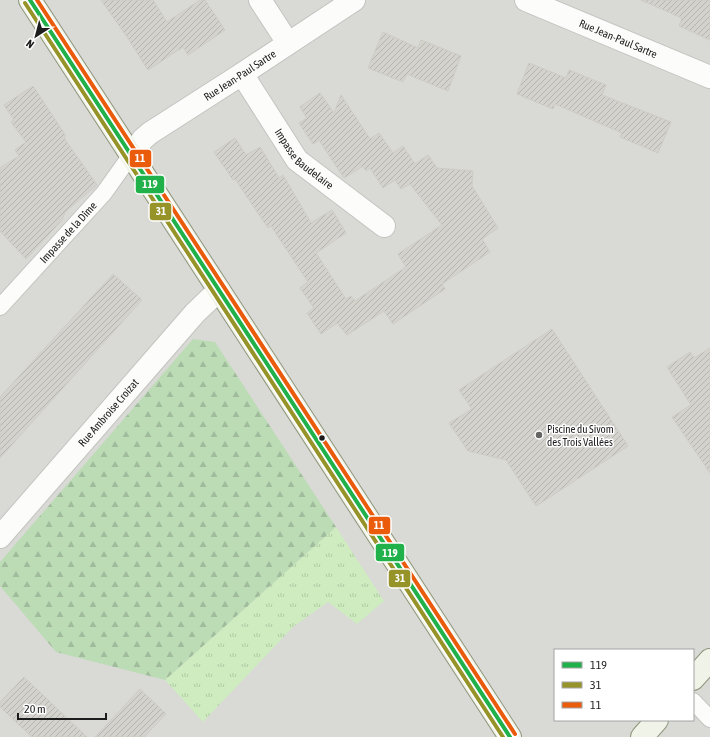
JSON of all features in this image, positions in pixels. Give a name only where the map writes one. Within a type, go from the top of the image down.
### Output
[{"type":"main road","points":[[30,0],[510,737]]},
{"type":"main road","points":[[694,678],[710,660]]},
{"type":"main road","points":[[642,737],[656,721]]},
{"type":"street","points":[[260,0],[288,43]]},
{"type":"street","name":"Rue Jean-Paul Sartre","points":[[131,155],[143,138],[150,133],[354,0]]},
{"type":"street","name":"Rue Jean-Paul Sartre","points":[[526,0],[710,77]]},
{"type":"street","name":"Impasse Baudelaire","points":[[242,74],[297,160],[384,226]]},
{"type":"street","name":"Rue Ambroise Croizat","points":[[0,537],[195,313],[219,290]]},
{"type":"lane","name":"Impasse de la Dîme","points":[[0,307],[104,193],[131,155]]},
{"type":"lane","points":[[694,702],[710,719]]},
{"type":"shaded area","points":[[0,0],[710,0],[710,737],[0,737]]},
{"type":"shaded area","points":[[391,367],[483,507],[515,486],[585,593],[516,638],[353,392]]},
{"type":"green space","points":[[193,339],[215,342],[336,527],[165,680],[56,652],[0,586],[0,562]]},
{"type":"green space","points":[[336,527],[384,601],[357,624],[328,602],[293,627],[203,722],[165,680]]},
{"type":"building","points":[[101,0],[153,0],[167,22],[200,0],[205,0],[225,30],[188,55],[183,47],[148,70]]},
{"type":"building","points":[[641,0],[710,0],[710,40],[679,26],[682,18]]},
{"type":"building","points":[[383,32],[418,48],[421,40],[461,56],[448,91],[407,74],[403,82],[368,68]]},
{"type":"building","points":[[529,63],[566,78],[569,70],[606,85],[602,95],[671,122],[658,153],[620,137],[622,133],[555,104],[553,109],[517,94]]},
{"type":"building","points":[[33,86],[66,136],[64,138],[97,185],[65,212],[62,220],[26,259],[0,231],[0,168],[19,156],[15,150],[26,142],[11,122],[14,120],[4,105]]},
{"type":"building","points":[[320,93],[334,113],[341,95],[370,139],[379,133],[393,153],[403,146],[415,164],[428,155],[437,168],[473,171],[472,186],[498,228],[482,239],[490,252],[442,284],[445,289],[393,324],[384,311],[347,335],[337,323],[321,334],[307,313],[314,308],[300,288],[308,282],[271,226],[268,228],[235,179],[233,180],[214,152],[235,138],[246,155],[260,147],[279,178],[283,175],[311,223],[332,210],[346,233],[316,253],[346,299],[351,296],[355,301],[406,267],[398,254],[442,225],[410,184],[401,189],[395,180],[383,188],[370,168],[366,171],[363,166],[344,178],[319,140],[313,144],[299,123],[307,118],[300,107]]},
{"type":"building","points":[[113,274],[142,300],[0,458],[0,397]]},
{"type":"building","name":"Piscine du Sivom des Trois Vallées","points":[[552,329],[628,446],[536,506],[506,460],[468,451],[449,423],[472,409],[459,390]]},
{"type":"building","points":[[710,348],[710,473],[672,417],[691,405],[667,367],[690,352],[694,358]]},
{"type":"building","points":[[24,677],[87,737],[32,737],[0,707],[0,702]]},
{"type":"building","points":[[140,689],[166,714],[144,737],[95,737]]},
{"type":"transit line","name":"119","points":[[30,0],[510,737]]},
{"type":"transit line","name":"11","points":[[37,0],[515,734]]},
{"type":"transit line","name":"31","points":[[25,3],[503,737]]},
{"type":"place","name":"Piscine du Sivom des Trois Vallées","points":[[539,435]]}]
